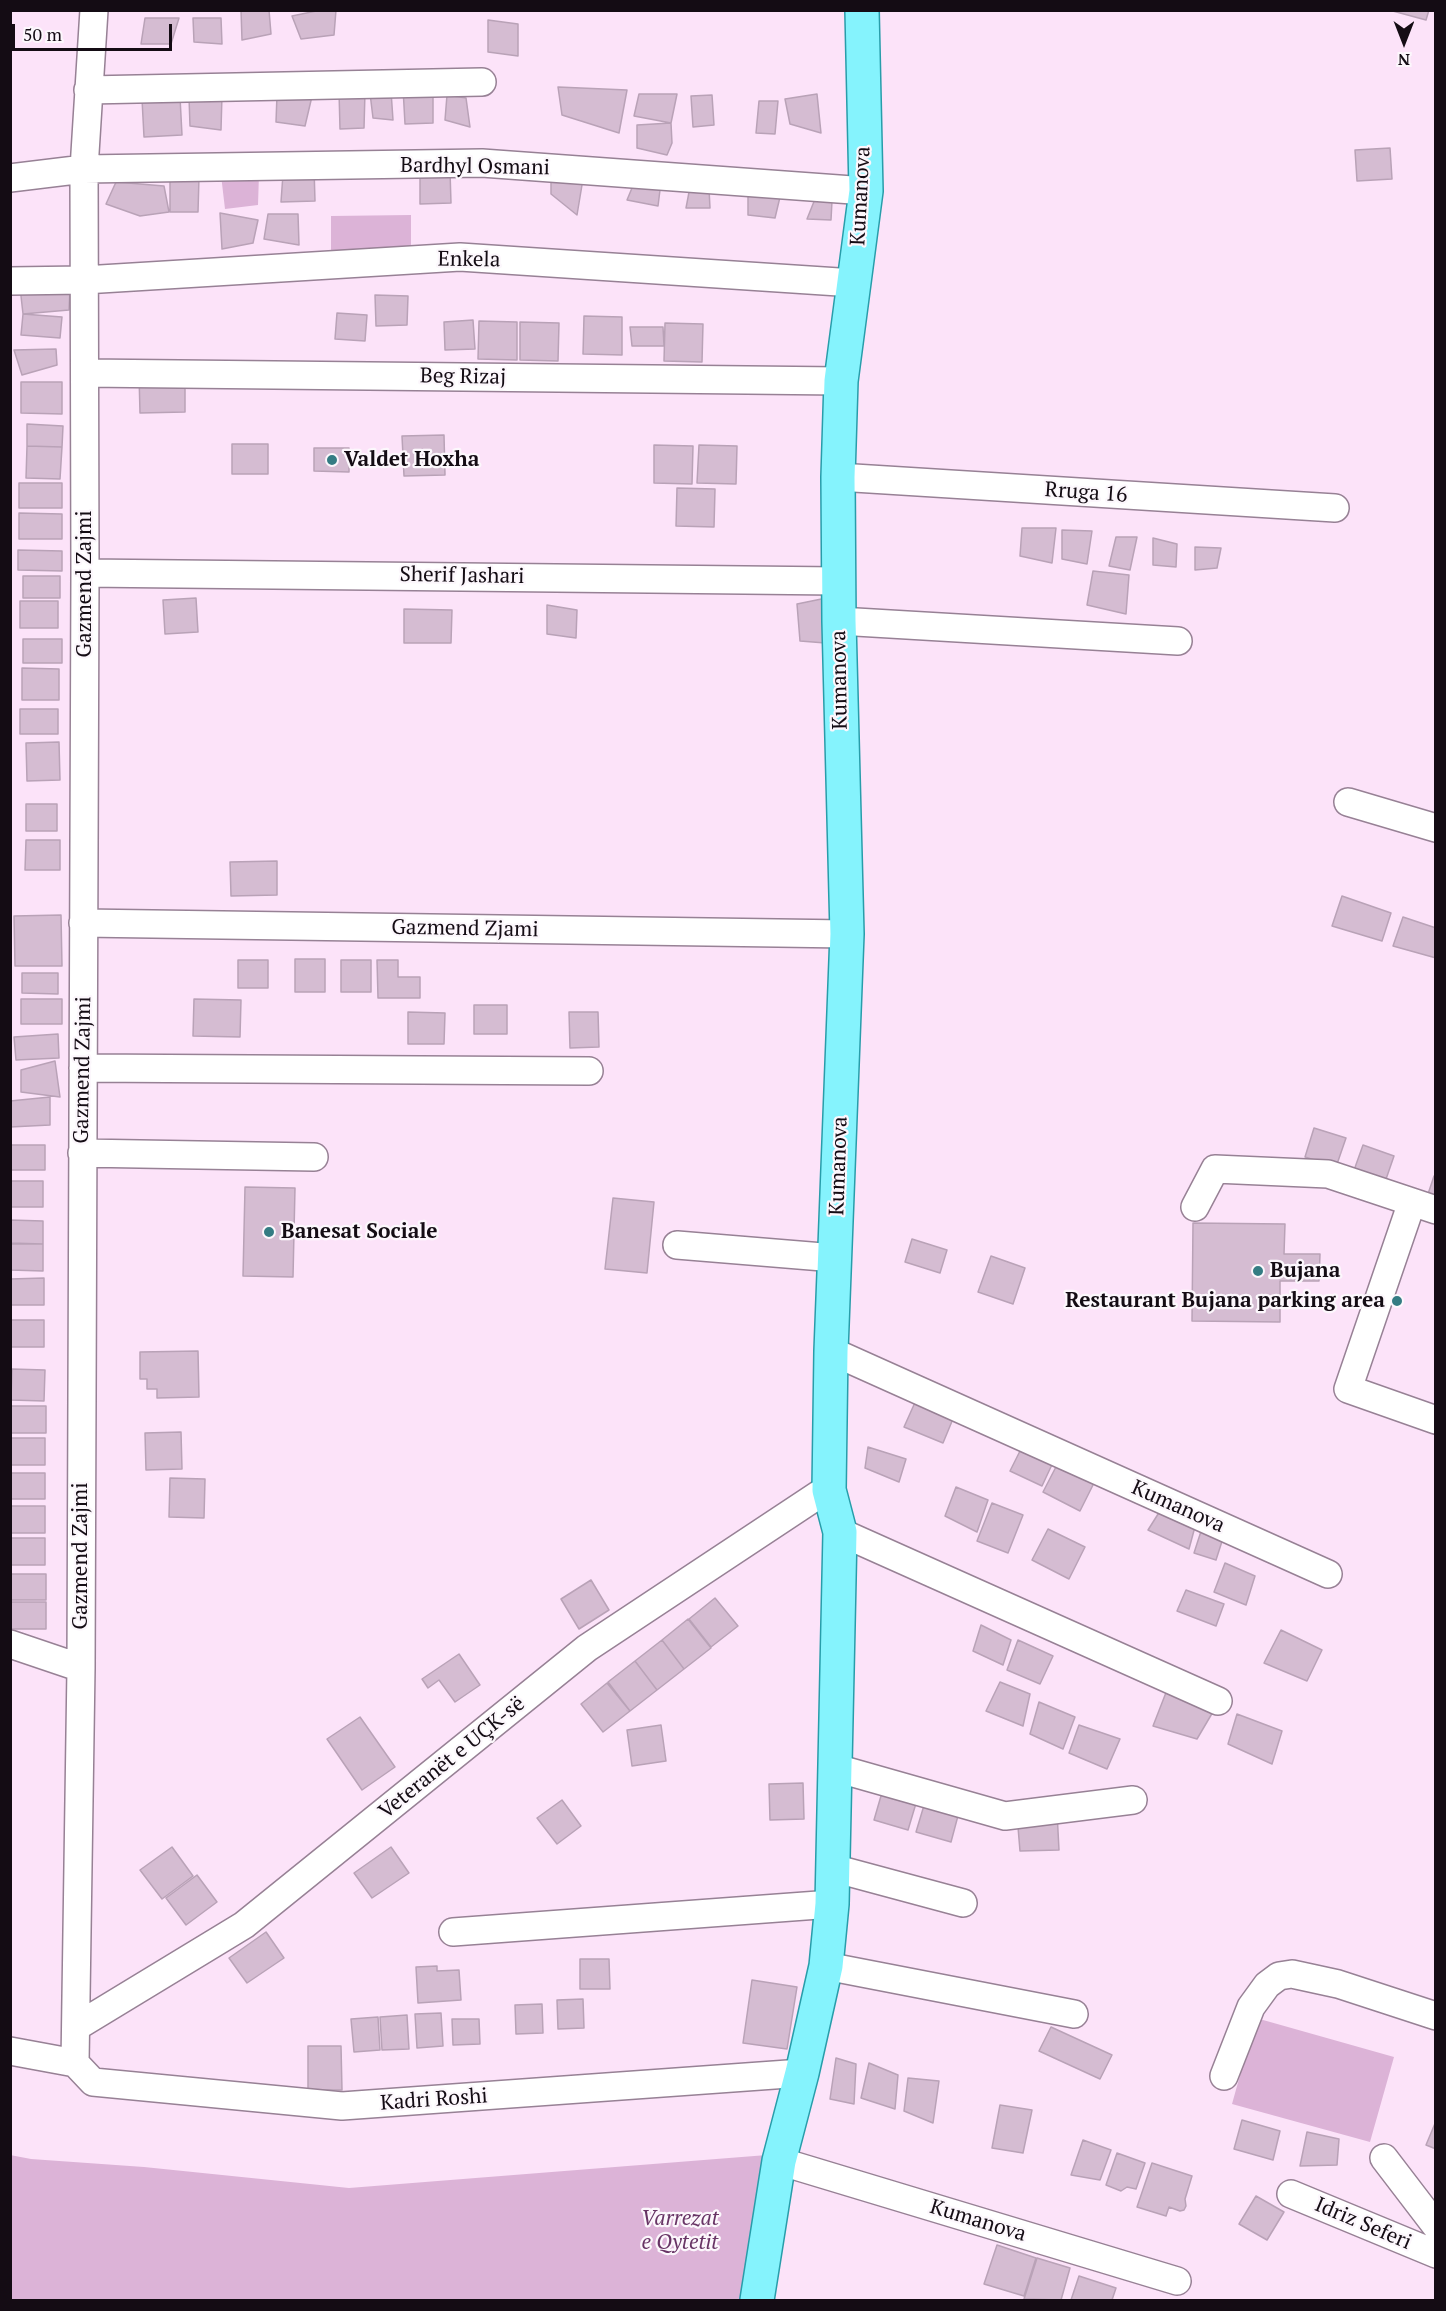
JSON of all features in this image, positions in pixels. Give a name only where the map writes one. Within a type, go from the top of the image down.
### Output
[{"type":"main road","name":"Kumanova","points":[[756,2301],[779,2162],[826,1966],[832,1905],[840,1532],[829,1491],[831,1351],[847,934],[838,581],[838,477],[841,381],[866,191],[862,10]]},
{"type":"street","name":"Gazmend Zajmi","points":[[75,2063],[81,1668],[85,573],[84,169],[94,10]]},
{"type":"street","points":[[88,90],[482,82]]},
{"type":"street","name":"Bardhyl Osmani","points":[[10,178],[84,169],[482,163],[866,191]]},
{"type":"street","name":"Enkela","points":[[10,282],[84,280],[460,257],[854,284]]},
{"type":"street","name":"Beg Rizaj","points":[[85,373],[841,381]]},
{"type":"street","name":"Rruga 16","points":[[838,477],[1335,508]]},
{"type":"street","name":"Sherif Jashari","points":[[85,573],[838,581]]},
{"type":"street","points":[[839,621],[1179,641]]},
{"type":"street","points":[[1348,802],[1436,828]]},
{"type":"street","name":"Gazmend Zjami","points":[[83,923],[847,934]]},
{"type":"street","points":[[83,1068],[589,1071]]},
{"type":"street","points":[[82,1153],[314,1157]]},
{"type":"street","points":[[1195,1207],[1215,1169],[1328,1174],[1424,1206],[1348,1389],[1436,1420]]},
{"type":"street","points":[[677,1245],[835,1258]]},
{"type":"street","name":"Kumanova","points":[[831,1351],[1328,1574]]},
{"type":"street","name":"Veteranët e UÇK-së","points":[[76,2027],[244,1925],[587,1647],[829,1491]]},
{"type":"street","points":[[840,1532],[1218,1701]]},
{"type":"street","points":[[10,1644],[81,1668]]},
{"type":"street","points":[[836,1768],[1005,1816],[1133,1800]]},
{"type":"street","points":[[833,1868],[963,1903]]},
{"type":"street","points":[[453,1932],[832,1905]]},
{"type":"street","points":[[826,1966],[1074,2014]]},
{"type":"street","points":[[1224,2076],[1251,2007],[1267,1985],[1280,1976],[1292,1974],[1338,1984],[1436,2016]]},
{"type":"street","points":[[10,2051],[75,2063]]},
{"type":"street","name":"Kadri Roshi","points":[[75,2063],[93,2082],[342,2106],[802,2073]]},
{"type":"street","points":[[1384,2158],[1436,2226]]},
{"type":"street","name":"Kumanova","points":[[779,2162],[1177,2281]]},
{"type":"street","name":"Idriz Seferi","points":[[1291,2194],[1436,2254]]},
{"type":"green space","points":[[259,174],[258,205],[225,209],[221,175]]},
{"type":"green space","points":[[411,215],[411,249],[331,255],[331,216]]},
{"type":"green space","points":[[1256,2018],[1394,2057],[1370,2142],[1232,2104]]},
{"type":"green space","name":"Varrezat e Qytetit","points":[[10,2155],[31,2159],[144,2167],[349,2188],[767,2155],[743,2300],[11,2300]]},
{"type":"building","points":[[241,10],[269,10],[271,34],[242,40]]},
{"type":"building","points":[[321,10],[336,10],[334,35],[301,39],[292,16]]},
{"type":"building","points":[[1389,10],[1429,10],[1426,20]]},
{"type":"building","points":[[145,18],[179,18],[171,44],[141,44]]},
{"type":"building","points":[[193,18],[221,18],[222,44],[194,42]]},
{"type":"building","points":[[488,20],[518,24],[518,56],[488,52]]},
{"type":"building","points":[[369,85],[391,91],[393,120],[373,118]]},
{"type":"building","points":[[558,87],[627,90],[619,133],[562,115]]},
{"type":"building","points":[[403,88],[433,94],[433,123],[405,124]]},
{"type":"building","points":[[339,91],[365,92],[364,128],[340,129]]},
{"type":"building","points":[[313,92],[305,126],[276,122],[277,95]]},
{"type":"building","points":[[639,94],[677,94],[671,123],[634,116]]},
{"type":"building","points":[[817,94],[821,133],[790,124],[785,99]]},
{"type":"building","points":[[222,95],[221,130],[190,126],[189,97]]},
{"type":"building","points":[[447,95],[466,98],[470,127],[445,120]]},
{"type":"building","points":[[712,95],[714,125],[693,127],[691,96]]},
{"type":"building","points":[[180,97],[182,135],[144,137],[142,99]]},
{"type":"building","points":[[759,101],[778,101],[775,134],[756,133]]},
{"type":"building","points":[[671,123],[672,143],[667,155],[637,148],[637,125]]},
{"type":"building","points":[[1390,148],[1392,179],[1357,181],[1355,150]]},
{"type":"building","points":[[314,168],[315,201],[281,202],[283,174]]},
{"type":"building","points":[[420,171],[450,171],[451,203],[420,204]]},
{"type":"building","points":[[551,174],[583,179],[577,215],[551,194]]},
{"type":"building","points":[[170,176],[199,177],[198,212],[170,212]]},
{"type":"building","points":[[637,176],[661,182],[658,206],[627,200]]},
{"type":"building","points":[[116,182],[164,186],[169,212],[140,216],[106,204]]},
{"type":"building","points":[[690,187],[709,189],[710,208],[686,208]]},
{"type":"building","points":[[748,189],[780,197],[775,218],[748,215]]},
{"type":"building","points":[[815,199],[832,201],[831,220],[807,219]]},
{"type":"building","points":[[220,213],[258,220],[253,243],[222,249]]},
{"type":"building","points":[[268,214],[298,214],[299,245],[264,239]]},
{"type":"building","points":[[20,287],[70,289],[69,310],[23,314]]},
{"type":"building","points":[[375,295],[408,296],[407,325],[376,326]]},
{"type":"building","points":[[337,313],[367,315],[365,341],[335,339]]},
{"type":"building","points":[[23,314],[62,317],[60,338],[21,335]]},
{"type":"building","points":[[584,316],[622,317],[622,355],[583,354]]},
{"type":"building","points":[[473,320],[475,349],[445,350],[444,322]]},
{"type":"building","points":[[479,321],[517,322],[517,360],[478,359]]},
{"type":"building","points":[[520,322],[559,323],[558,361],[520,360]]},
{"type":"building","points":[[665,323],[703,324],[702,362],[664,361]]},
{"type":"building","points":[[630,327],[663,327],[664,346],[632,346]]},
{"type":"building","points":[[56,349],[57,365],[22,375],[14,350]]},
{"type":"building","points":[[139,375],[185,375],[185,412],[140,413]]},
{"type":"building","points":[[21,382],[62,382],[62,414],[21,413]]},
{"type":"building","points":[[27,424],[63,426],[62,447],[27,446]]},
{"type":"building","points":[[444,435],[445,475],[404,476],[402,436]]},
{"type":"building","points":[[232,444],[268,444],[268,474],[232,474]]},
{"type":"building","points":[[654,445],[693,446],[692,484],[654,483]]},
{"type":"building","points":[[699,445],[737,446],[736,484],[697,483]]},
{"type":"building","points":[[27,446],[62,447],[60,479],[26,478]]},
{"type":"building","name":"Valdet Hoxha","points":[[314,448],[349,448],[349,472],[314,471]]},
{"type":"building","points":[[19,483],[62,483],[62,508],[19,508]]},
{"type":"building","points":[[677,488],[715,489],[714,527],[676,526]]},
{"type":"building","points":[[19,513],[62,514],[62,539],[19,539]]},
{"type":"building","points":[[1022,528],[1056,528],[1052,563],[1020,556]]},
{"type":"building","points":[[1062,530],[1092,531],[1087,564],[1062,559]]},
{"type":"building","points":[[1116,537],[1137,537],[1130,570],[1109,566]]},
{"type":"building","points":[[1153,538],[1177,544],[1176,567],[1153,565]]},
{"type":"building","points":[[1195,547],[1221,548],[1217,568],[1195,570]]},
{"type":"building","points":[[18,550],[62,551],[62,571],[18,570]]},
{"type":"building","points":[[1093,571],[1129,575],[1126,614],[1087,605]]},
{"type":"building","points":[[23,576],[60,576],[60,598],[23,598]]},
{"type":"building","points":[[836,596],[838,644],[800,641],[797,604]]},
{"type":"building","points":[[196,598],[198,632],[165,634],[163,600]]},
{"type":"building","points":[[20,601],[58,601],[58,628],[20,628]]},
{"type":"building","points":[[547,605],[577,610],[576,638],[547,634]]},
{"type":"building","points":[[404,609],[452,610],[451,643],[404,643]]},
{"type":"building","points":[[23,639],[62,639],[62,663],[23,663]]},
{"type":"building","points":[[22,668],[59,669],[59,700],[22,700]]},
{"type":"building","points":[[20,709],[58,709],[58,734],[20,734]]},
{"type":"building","points":[[59,742],[60,780],[27,781],[26,743]]},
{"type":"building","points":[[26,804],[57,804],[57,831],[26,831]]},
{"type":"building","points":[[26,840],[60,840],[60,870],[25,870]]},
{"type":"building","points":[[277,861],[277,895],[231,896],[230,862]]},
{"type":"building","points":[[1342,896],[1391,913],[1382,941],[1332,926]]},
{"type":"building","points":[[61,915],[62,966],[15,966],[14,916]]},
{"type":"building","points":[[1403,917],[1436,928],[1436,958],[1393,946]]},
{"type":"building","points":[[295,959],[325,959],[325,992],[295,992]]},
{"type":"building","points":[[238,960],[268,960],[268,988],[238,988]]},
{"type":"building","points":[[341,960],[371,960],[371,992],[341,992]]},
{"type":"building","points":[[377,960],[398,960],[398,977],[420,977],[420,998],[378,998]]},
{"type":"building","points":[[22,973],[58,973],[58,994],[22,993]]},
{"type":"building","points":[[21,999],[62,999],[62,1024],[21,1024]]},
{"type":"building","points":[[194,999],[241,1000],[240,1037],[193,1036]]},
{"type":"building","points":[[474,1005],[507,1005],[507,1034],[474,1034]]},
{"type":"building","points":[[408,1012],[445,1013],[444,1044],[408,1044]]},
{"type":"building","points":[[569,1012],[598,1012],[599,1047],[570,1048]]},
{"type":"building","points":[[58,1034],[59,1058],[16,1060],[14,1037]]},
{"type":"building","points":[[55,1061],[60,1097],[21,1092],[21,1070]]},
{"type":"building","points":[[50,1097],[50,1125],[10,1127],[10,1101]]},
{"type":"building","points":[[1314,1128],[1346,1138],[1336,1167],[1305,1157]]},
{"type":"building","points":[[10,1145],[45,1145],[45,1170],[10,1170]]},
{"type":"building","points":[[1363,1145],[1394,1156],[1384,1185],[1353,1173]]},
{"type":"building","points":[[1434,1176],[1436,1177],[1436,1200],[1427,1197]]},
{"type":"building","points":[[10,1181],[43,1181],[43,1207],[10,1207]]},
{"type":"building","name":"Banesat Sociale","points":[[245,1187],[295,1188],[293,1277],[243,1276]]},
{"type":"building","points":[[613,1198],[654,1202],[647,1273],[605,1269]]},
{"type":"building","points":[[10,1220],[43,1221],[43,1244],[10,1243]]},
{"type":"building","points":[[1193,1223],[1285,1224],[1284,1254],[1320,1254],[1319,1281],[1280,1281],[1280,1322],[1192,1321]]},
{"type":"building","points":[[912,1239],[947,1250],[940,1273],[905,1262]]},
{"type":"building","points":[[10,1244],[43,1244],[43,1271],[10,1270]]},
{"type":"building","points":[[991,1256],[1025,1268],[1013,1304],[978,1292]]},
{"type":"building","points":[[44,1278],[44,1305],[10,1305],[10,1279]]},
{"type":"building","points":[[10,1320],[44,1320],[44,1347],[10,1347]]},
{"type":"building","points":[[198,1351],[199,1397],[157,1398],[157,1389],[147,1389],[147,1379],[140,1379],[140,1352]]},
{"type":"building","points":[[12,1369],[45,1370],[44,1401],[11,1400]]},
{"type":"building","points":[[917,1398],[955,1414],[943,1443],[904,1427]]},
{"type":"building","points":[[10,1406],[46,1406],[46,1433],[10,1433]]},
{"type":"building","points":[[181,1432],[182,1469],[146,1470],[145,1433]]},
{"type":"building","points":[[10,1438],[45,1438],[45,1465],[10,1465]]},
{"type":"building","points":[[1025,1441],[1056,1456],[1042,1486],[1010,1471]]},
{"type":"building","points":[[868,1447],[906,1459],[899,1482],[865,1468]]},
{"type":"building","points":[[1059,1461],[1096,1479],[1080,1511],[1043,1492]]},
{"type":"building","points":[[10,1473],[45,1473],[45,1499],[10,1499]]},
{"type":"building","points":[[170,1478],[205,1479],[204,1518],[169,1517]]},
{"type":"building","points":[[956,1487],[988,1500],[977,1532],[945,1516]]},
{"type":"building","points":[[992,1503],[1023,1515],[1008,1553],[977,1541]]},
{"type":"building","points":[[1165,1503],[1196,1523],[1189,1549],[1148,1530]]},
{"type":"building","points":[[10,1506],[45,1506],[45,1533],[10,1533]]},
{"type":"building","points":[[1204,1522],[1225,1532],[1216,1560],[1194,1553]]},
{"type":"building","points":[[1048,1529],[1085,1547],[1069,1579],[1032,1560]]},
{"type":"building","points":[[10,1538],[45,1538],[45,1565],[10,1565]]},
{"type":"building","points":[[1225,1563],[1255,1576],[1246,1605],[1214,1592]]},
{"type":"building","points":[[10,1574],[46,1574],[46,1600],[10,1600]]},
{"type":"building","points":[[591,1580],[609,1610],[579,1629],[561,1599]]},
{"type":"building","points":[[1186,1590],[1224,1604],[1216,1626],[1177,1611]]},
{"type":"building","points":[[715,1598],[738,1626],[711,1647],[689,1619]]},
{"type":"building","points":[[10,1602],[46,1602],[46,1629],[10,1629]]},
{"type":"building","points":[[688,1619],[711,1648],[684,1669],[662,1640]]},
{"type":"building","points":[[981,1625],[1011,1640],[1003,1665],[973,1651]]},
{"type":"building","points":[[1281,1630],[1322,1650],[1307,1681],[1264,1663]]},
{"type":"building","points":[[662,1640],[684,1669],[657,1690],[635,1661]]},
{"type":"building","points":[[1018,1640],[1053,1656],[1040,1684],[1007,1670]]},
{"type":"building","points":[[459,1654],[480,1685],[455,1702],[439,1680],[428,1688],[422,1679]]},
{"type":"building","points":[[635,1661],[657,1690],[630,1711],[608,1682]]},
{"type":"building","points":[[1000,1682],[1030,1694],[1023,1726],[986,1711]]},
{"type":"building","points":[[607,1683],[630,1711],[603,1732],[581,1704]]},
{"type":"building","points":[[1167,1690],[1217,1705],[1197,1739],[1153,1726]]},
{"type":"building","points":[[1039,1702],[1075,1717],[1063,1749],[1030,1734]]},
{"type":"building","points":[[1237,1714],[1282,1731],[1272,1764],[1228,1744]]},
{"type":"building","points":[[360,1717],[395,1767],[362,1790],[327,1739]]},
{"type":"building","points":[[661,1725],[666,1761],[632,1766],[627,1730]]},
{"type":"building","points":[[1079,1725],[1120,1739],[1107,1769],[1069,1753]]},
{"type":"building","points":[[803,1783],[804,1819],[770,1820],[769,1784]]},
{"type":"building","points":[[883,1789],[917,1800],[908,1830],[874,1820]]},
{"type":"building","points":[[562,1800],[581,1826],[557,1844],[537,1818]]},
{"type":"building","points":[[925,1802],[959,1812],[951,1842],[916,1832]]},
{"type":"building","points":[[1057,1812],[1059,1850],[1020,1851],[1017,1815]]},
{"type":"building","points":[[172,1847],[193,1876],[162,1899],[140,1870]]},
{"type":"building","points":[[391,1847],[409,1873],[372,1898],[354,1873]]},
{"type":"building","points":[[197,1875],[217,1902],[186,1925],[166,1898]]},
{"type":"building","points":[[266,1932],[284,1958],[247,1983],[229,1958]]},
{"type":"building","points":[[580,1959],[609,1959],[610,1989],[580,1989]]},
{"type":"building","points":[[437,1966],[437,1971],[459,1970],[461,2000],[418,2003],[416,1967]]},
{"type":"building","points":[[752,1980],[797,1987],[787,2049],[743,2043]]},
{"type":"building","points":[[583,1999],[584,2028],[558,2029],[557,2000]]},
{"type":"building","points":[[542,2004],[543,2033],[516,2034],[515,2005]]},
{"type":"building","points":[[441,2013],[443,2046],[417,2048],[415,2014]]},
{"type":"building","points":[[407,2015],[409,2049],[382,2050],[380,2017]]},
{"type":"building","points":[[378,2017],[380,2050],[354,2052],[351,2019]]},
{"type":"building","points":[[452,2019],[479,2019],[480,2044],[453,2045]]},
{"type":"building","points":[[1051,2027],[1112,2055],[1100,2079],[1039,2051]]},
{"type":"building","points":[[308,2046],[341,2046],[342,2090],[308,2090]]},
{"type":"building","points":[[836,2058],[856,2064],[854,2104],[830,2099]]},
{"type":"building","points":[[869,2063],[898,2075],[895,2109],[861,2098]]},
{"type":"building","points":[[908,2078],[939,2081],[933,2123],[904,2111]]},
{"type":"building","points":[[1000,2105],[1032,2110],[1023,2153],[992,2148]]},
{"type":"building","points":[[1242,2120],[1280,2131],[1273,2160],[1234,2149]]},
{"type":"building","points":[[1436,2121],[1436,2149],[1426,2145]]},
{"type":"building","points":[[1307,2132],[1339,2139],[1337,2165],[1300,2166]]},
{"type":"building","points":[[1083,2140],[1111,2150],[1100,2180],[1071,2175]]},
{"type":"building","points":[[1117,2153],[1145,2163],[1136,2189],[1127,2187],[1121,2191],[1106,2185]]},
{"type":"building","points":[[1152,2163],[1192,2176],[1184,2210],[1169,2207],[1166,2216],[1137,2207]]},
{"type":"building","points":[[1256,2196],[1284,2212],[1267,2240],[1239,2224]]},
{"type":"building","points":[[997,2245],[1036,2258],[1024,2296],[984,2284]]},
{"type":"building","points":[[1037,2258],[1070,2268],[1061,2300],[1024,2299]]},
{"type":"building","points":[[1079,2276],[1116,2288],[1112,2300],[1071,2300]]},
{"type":"place","name":"Valdet Hoxha","points":[[332,460]]},
{"type":"place","name":"Banesat Sociale","points":[[269,1232]]},
{"type":"place","name":"Bujana","points":[[1258,1271]]},
{"type":"place","name":"Restaurant Bujana parking area","points":[[1397,1301]]}]
